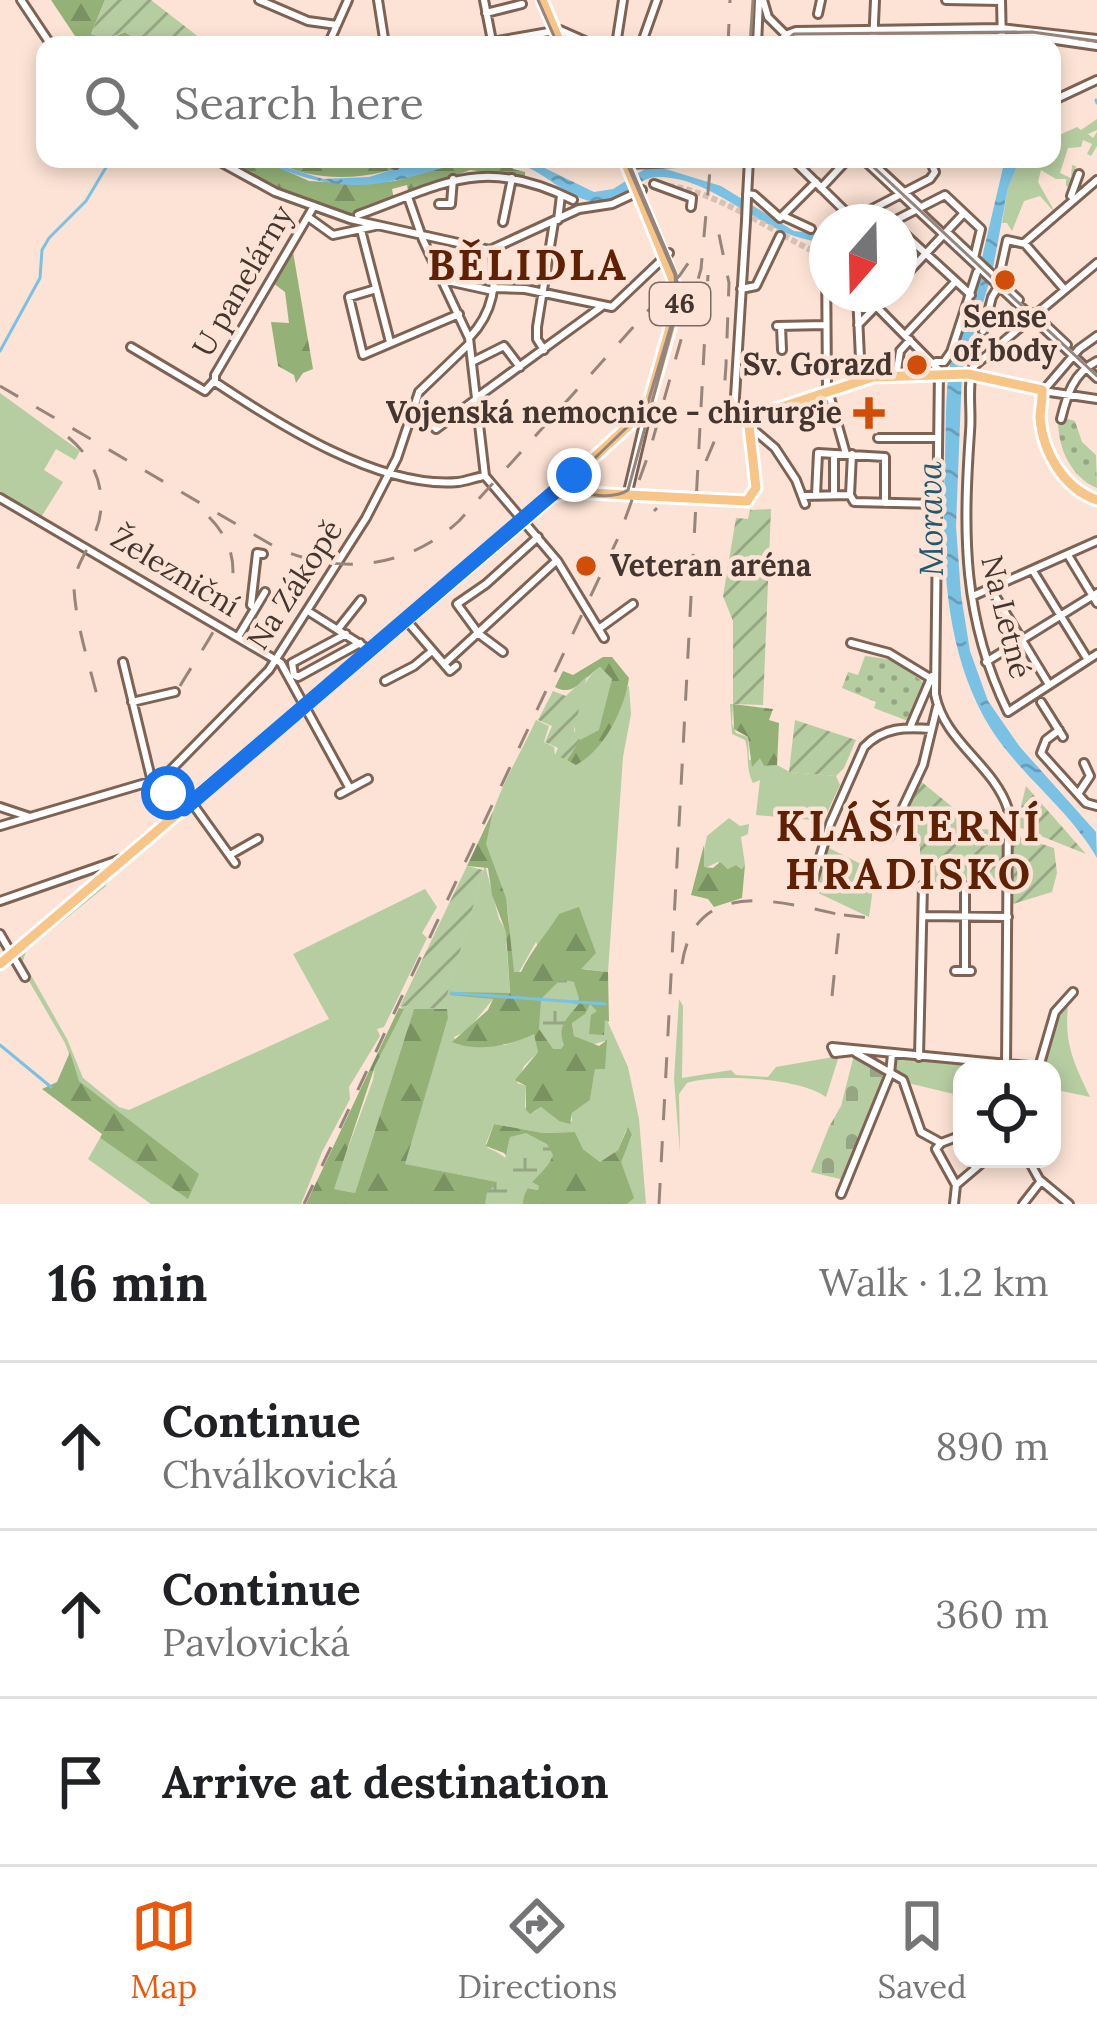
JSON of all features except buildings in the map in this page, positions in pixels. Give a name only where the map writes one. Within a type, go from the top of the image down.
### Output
[{"type":"main road","points":[[539,0],[554,36]]},
{"type":"main road","points":[[630,168],[638,190]]},
{"type":"main road","name":"46","points":[[187,808],[580,473],[645,410],[681,302],[679,277],[638,190]]},
{"type":"main road","points":[[550,498],[568,492],[743,502],[754,494],[756,462],[749,424],[756,415],[861,380],[940,375],[1046,391],[1040,421],[1060,473],[1074,490],[1097,500]]},
{"type":"main road","points":[[568,492],[566,485],[580,473]]},
{"type":"main road","points":[[0,964],[187,808]]},
{"type":"street","points":[[21,0],[45,36]]},
{"type":"street","points":[[259,0],[308,21],[337,25]]},
{"type":"street","points":[[332,36],[348,0]]},
{"type":"street","points":[[378,0],[384,36]]},
{"type":"street","points":[[484,0],[491,36]]},
{"type":"street","points":[[617,36],[623,0]]},
{"type":"street","points":[[641,0],[656,4],[644,36]]},
{"type":"street","points":[[762,0],[784,36]]},
{"type":"street","points":[[757,36],[762,0]]},
{"type":"street","points":[[762,0],[785,36]]},
{"type":"street","points":[[818,14],[821,0]]},
{"type":"street","points":[[872,36],[875,0]]},
{"type":"street","points":[[948,0],[1001,0],[1001,36]]},
{"type":"street","points":[[486,13],[522,4]]},
{"type":"street","points":[[758,26],[764,20],[772,22]]},
{"type":"street","points":[[524,36],[552,30],[569,36]]},
{"type":"street","points":[[1061,38],[1097,42]]},
{"type":"street","points":[[1061,97],[1097,80]]},
{"type":"street","points":[[231,168],[314,206],[493,250],[584,208],[612,204],[638,190]]},
{"type":"street","points":[[748,168],[733,410],[738,420],[749,424],[777,451],[804,500],[816,495],[850,495]]},
{"type":"street","points":[[802,168],[853,219],[932,178],[934,168]]},
{"type":"street","points":[[782,216],[838,168]]},
{"type":"street","points":[[875,168],[913,204]]},
{"type":"street","points":[[1072,199],[1079,174]]},
{"type":"street","points":[[358,215],[453,179],[477,175],[512,178],[574,200]]},
{"type":"street","points":[[503,222],[512,178]]},
{"type":"street","points":[[439,204],[451,203],[453,179]]},
{"type":"street","points":[[1024,243],[1097,180]]},
{"type":"street","points":[[654,184],[692,198],[691,207]]},
{"type":"street","points":[[544,350],[536,334],[561,195]]},
{"type":"street","points":[[747,195],[809,228]]},
{"type":"street","points":[[932,361],[943,362],[950,355],[971,295],[975,263],[982,230],[946,196],[917,207],[975,263],[1075,355],[1089,365],[1097,375]]},
{"type":"street","points":[[408,197],[469,341],[485,476],[557,561],[604,638]]},
{"type":"street","name":"U panelárny","points":[[130,347],[205,391],[314,206]]},
{"type":"street","points":[[917,263],[964,213]]},
{"type":"street","points":[[308,217],[331,234],[376,224]]},
{"type":"street","points":[[362,230],[389,342]]},
{"type":"street","points":[[741,289],[756,286],[780,236]]},
{"type":"street","points":[[983,331],[1005,241],[1024,243],[1065,290]]},
{"type":"street","points":[[917,247],[971,295]]},
{"type":"street","points":[[493,250],[494,290]]},
{"type":"street","points":[[443,280],[494,290],[543,292],[602,307],[617,305],[667,253]]},
{"type":"street","points":[[1032,315],[1097,263]]},
{"type":"street","points":[[896,377],[907,337],[955,282]]},
{"type":"street","points":[[376,289],[349,296],[363,355],[459,314]]},
{"type":"street","name":"Na Zákopě","points":[[155,783],[276,660],[390,472],[428,381],[483,322],[494,290]]},
{"type":"street","points":[[414,406],[436,429],[602,307]]},
{"type":"street","points":[[825,312],[828,391],[849,454],[850,495],[856,502],[937,504]]},
{"type":"street","points":[[859,312],[861,380]]},
{"type":"street","points":[[858,325],[870,312]]},
{"type":"street","points":[[882,312],[940,375],[932,676],[938,706],[924,762],[889,837]]},
{"type":"street","name":"Na Letné","points":[[1032,315],[979,361],[970,377],[964,538],[986,662],[1008,712],[1049,684]]},
{"type":"street","points":[[782,350],[779,326],[825,325]]},
{"type":"street","points":[[1046,391],[1097,336]]},
{"type":"street","points":[[472,362],[504,346],[520,367]]},
{"type":"street","points":[[1061,418],[1064,393],[1089,365]]},
{"type":"street","name":"U panelárny","points":[[214,381],[323,446],[390,472]]},
{"type":"street","points":[[1046,391],[1097,399]]},
{"type":"street","points":[[627,496],[645,410]]},
{"type":"street","points":[[878,438],[938,438]]},
{"type":"street","points":[[816,495],[818,453],[885,457],[885,503]]},
{"type":"street","points":[[833,495],[834,454]]},
{"type":"street","points":[[390,472],[453,482],[485,476]]},
{"type":"street","name":"Železniční","points":[[0,498],[276,660],[286,669],[349,787]]},
{"type":"street","points":[[503,652],[457,604],[538,537]]},
{"type":"street","points":[[973,596],[1097,541]]},
{"type":"street","points":[[255,608],[251,605],[257,554],[263,554]]},
{"type":"street","points":[[986,662],[1096,597],[1068,555]]},
{"type":"street","points":[[444,664],[557,561]]},
{"type":"street","points":[[1033,570],[1088,660]]},
{"type":"street","points":[[991,590],[1049,684],[1097,654]]},
{"type":"street","points":[[238,637],[265,592]]},
{"type":"street","points":[[359,643],[295,676],[292,663],[342,632],[361,599]]},
{"type":"street","points":[[600,628],[633,604]]},
{"type":"street","points":[[311,613],[371,651]]},
{"type":"street","points":[[406,621],[450,671],[456,666]]},
{"type":"street","points":[[851,644],[890,653],[932,676]]},
{"type":"street","points":[[390,681],[432,651]]},
{"type":"street","points":[[123,662],[155,783],[187,808],[233,859],[258,839]]},
{"type":"street","points":[[910,726],[932,676]]},
{"type":"street","points":[[132,702],[175,692]]},
{"type":"street","points":[[1041,702],[1061,733],[1046,740],[1041,754],[1086,803],[1097,806]]},
{"type":"street","points":[[811,887],[853,766],[871,740],[910,726],[936,723]]},
{"type":"street","points":[[936,723],[1007,805],[1006,1060]]},
{"type":"street","points":[[1078,794],[1090,776],[1084,763]]},
{"type":"street","points":[[340,794],[368,779]]},
{"type":"street","points":[[0,826],[155,783]]},
{"type":"street","points":[[0,807],[30,818]]},
{"type":"street","points":[[0,901],[124,860]]},
{"type":"street","points":[[919,1057],[923,885]]},
{"type":"street","points":[[964,971],[965,886]]},
{"type":"street","points":[[923,916],[1008,917]]},
{"type":"street","points":[[0,934],[25,976]]},
{"type":"street","points":[[1039,1060],[1054,1012],[1073,992]]},
{"type":"street","points":[[833,1041],[905,1083],[921,1132],[938,1143],[956,1185],[954,1204]]},
{"type":"street","points":[[853,1051],[953,1061]]},
{"type":"street","points":[[841,1194],[890,1074],[892,1054]]},
{"type":"street","points":[[938,1143],[952,1140]]},
{"type":"street","points":[[956,1185],[972,1168]]},
{"type":"street","points":[[1034,1168],[1040,1181],[1069,1204]]},
{"type":"street","points":[[1024,1204],[1040,1181]]},
{"type":"green space","points":[[51,0],[105,0],[91,34],[106,36],[75,36]]},
{"type":"green space","points":[[105,0],[151,0],[197,36],[131,36],[125,32],[91,34]]},
{"type":"green space","points":[[1097,119],[1097,130],[1088,134],[1093,138],[1097,132],[1091,156],[1087,154],[1092,144],[1083,140],[1081,147],[1068,148],[1060,173],[1071,178],[1072,165],[1076,166],[1073,188],[1066,186],[1066,179],[1041,170],[1038,182],[1056,214],[1040,196],[1024,201],[1012,231],[1002,223],[1016,168],[1061,168],[1061,134],[1077,127],[1081,130]]},
{"type":"green space","points":[[243,168],[280,168],[309,181],[364,184],[441,168],[525,172],[525,177],[470,170],[413,192],[407,185],[392,189],[394,199],[350,215],[277,187]]},
{"type":"green space","points":[[289,168],[396,168],[347,177]]},
{"type":"green space","points":[[293,252],[313,369],[296,383],[294,375],[278,366],[271,322],[289,323],[285,292],[273,283]]},
{"type":"green space","points":[[0,393],[80,451],[75,460],[56,449],[44,470],[63,482],[40,519],[0,495]]},
{"type":"green space","points":[[1062,397],[1060,417],[1075,421],[1082,442],[1096,455],[1097,488],[1076,472],[1063,449],[1058,422]]},
{"type":"green space","points":[[771,509],[763,705],[733,704],[733,621],[723,596],[736,518],[748,519],[750,510]]},
{"type":"green space","points":[[865,656],[894,660],[923,682],[908,721],[842,688],[848,672],[858,675]]},
{"type":"green space","points":[[603,657],[612,657],[629,678],[627,689],[605,738],[576,765],[567,760],[580,740],[599,730],[612,679],[600,667],[573,688],[555,687],[563,671],[573,675]]},
{"type":"green space","points":[[600,667],[612,679],[609,696],[629,686],[631,714],[623,757],[608,972],[584,969],[628,1067],[639,1119],[646,1204],[627,1204],[633,1198],[620,1162],[632,1136],[626,1130],[618,1150],[600,1162],[583,1149],[575,1132],[543,1133],[494,1124],[488,1148],[539,1190],[404,1164],[448,1018],[446,1009],[414,1009],[355,1193],[333,1189],[375,1066],[403,1009],[400,1006],[443,1008],[485,865],[507,932],[507,908],[487,854],[493,811],[536,720],[549,726],[544,742],[554,747],[555,755],[577,740],[578,700]],"holes":[[[506,939],[513,971],[518,974],[536,942],[574,1036],[591,1045],[605,1041],[604,1069],[595,1068],[590,1100],[572,1113],[572,1121],[559,1121],[541,1107],[534,1112],[525,1107],[526,1086],[517,1083],[524,1066],[538,1052],[535,1033],[505,1045],[458,1045],[454,1037],[467,1031],[493,999],[451,993],[510,995]]]},
{"type":"green space","points":[[587,676],[574,730],[580,740],[567,760],[555,755],[558,748],[545,742],[552,726],[538,720],[553,691],[566,696]]},
{"type":"green space","points":[[730,704],[736,733],[748,737],[749,760],[761,757],[764,766],[836,776],[840,785],[823,821],[756,815],[760,780],[753,783],[745,740],[732,734]]},
{"type":"green space","points":[[733,704],[773,709],[769,720],[779,723],[777,765],[764,766],[760,758],[752,767],[748,737],[734,729]]},
{"type":"green space","points":[[795,720],[856,740],[836,776],[789,772]]},
{"type":"green space","points":[[918,779],[956,810],[957,827],[1006,831],[1005,884],[920,884],[920,847],[904,809]]},
{"type":"green space","points":[[1026,786],[1086,854],[1016,826]]},
{"type":"green space","points":[[493,811],[486,844],[506,898],[514,972],[521,972],[559,914],[579,907],[596,953],[581,969],[608,972],[609,1022],[605,1020],[604,1035],[589,1034],[591,1015],[597,1011],[590,1004],[572,1023],[574,1036],[599,1046],[607,1040],[605,1069],[595,1069],[590,1100],[572,1113],[570,1124],[541,1107],[530,1114],[526,1110],[526,1086],[515,1080],[538,1052],[534,1034],[494,1046],[452,1042],[488,1010],[493,999],[451,992],[510,993],[506,932],[488,868],[467,866]]},
{"type":"green space","points":[[729,818],[740,826],[749,824],[748,834],[741,837],[745,865],[729,869],[718,862],[705,868],[701,864],[707,836]]},
{"type":"green space","points":[[1014,835],[1054,848],[1057,873],[1052,892],[1013,904],[1011,854]]},
{"type":"green space","points":[[704,845],[704,867],[713,868],[720,862],[728,869],[745,865],[742,898],[714,907],[708,899],[691,895]]},
{"type":"green space","points":[[829,848],[876,867],[869,917],[816,892],[816,878]]},
{"type":"green space","points":[[467,866],[483,870],[482,876],[443,1009],[400,1006]]},
{"type":"green space","points":[[108,877],[106,886],[26,951],[23,961],[83,1078],[129,1110],[329,1019],[293,954],[425,889],[437,907],[384,1027],[377,1029],[380,1036],[349,1087],[350,1099],[301,1204],[151,1204],[88,1159],[100,1138],[187,1198],[198,1174],[79,1081],[65,1043],[15,957]]},
{"type":"green space","points":[[561,979],[574,982],[580,1002],[563,1026],[564,1045],[553,1049],[539,1029],[541,999]]},
{"type":"green space","points":[[1070,993],[1070,1047],[1090,1097],[1061,1091],[1061,1060],[1042,1060]]},
{"type":"green space","points":[[679,999],[683,1006],[682,1078],[731,1070],[736,1075],[768,1077],[776,1067],[839,1056],[826,1097],[798,1085],[759,1079],[687,1083],[679,1094],[680,1153],[674,1079]]},
{"type":"green space","points":[[399,1008],[404,1009],[375,1066],[334,1189],[355,1193],[414,1009],[447,1009],[405,1164],[538,1190],[504,1153],[486,1146],[494,1124],[543,1133],[575,1132],[583,1149],[600,1162],[618,1150],[628,1127],[632,1135],[621,1162],[634,1198],[627,1204],[306,1204]]},
{"type":"green space","points":[[70,1052],[79,1081],[199,1174],[188,1199],[100,1138],[102,1134],[42,1089],[57,1082]]},
{"type":"green space","points":[[854,1055],[886,1076],[844,1180],[811,1172],[841,1106]]},
{"type":"green space","points":[[895,1057],[953,1062],[953,1094],[908,1083],[894,1074]]},
{"type":"green space","points":[[526,1133],[547,1144],[553,1155],[550,1162],[527,1189],[523,1204],[485,1204],[487,1192],[501,1174],[510,1137]]},
{"type":"water","points":[[281,168],[323,179],[369,177],[398,168],[446,168],[358,185],[308,178]]},
{"type":"water","points":[[530,168],[545,168],[594,192],[613,189],[646,168],[662,168],[721,186],[794,231],[809,233],[809,240],[783,232],[681,180],[650,178],[615,198],[587,200]]},
{"type":"water","points":[[1003,168],[1016,168],[962,372],[956,526],[961,595],[970,651],[988,701],[1020,747],[1096,832],[1097,858],[991,729],[962,666],[954,632],[945,562],[950,365],[946,365],[952,361],[970,309]]},
{"type":"waterway","points":[[0,351],[40,278],[42,250],[86,201],[106,168]]},
{"type":"waterway","points":[[451,993],[605,1004]]},
{"type":"waterway","points":[[0,1045],[51,1087]]},
{"type":"tunnel","points":[[642,190],[682,188],[706,196],[809,249]]},
{"type":"tram line","points":[[538,0],[554,36]]},
{"type":"tram line","points":[[751,36],[753,0]]},
{"type":"tram line","points":[[792,36],[1032,32],[1061,36]]},
{"type":"tram line","points":[[1061,36],[1097,41]]},
{"type":"tram line","points":[[629,168],[675,275],[677,306],[646,409],[574,478],[578,490],[600,496],[628,490],[679,303],[676,274],[631,168]]},
{"type":"tram line","points":[[875,168],[1097,376]]},
{"type":"railway","points":[[728,36],[730,0]]},
{"type":"railway","points":[[304,1204],[619,536],[649,453],[701,269],[710,168]]},
{"type":"railway","points":[[706,461],[722,423],[726,365],[729,283],[716,220]]},
{"type":"railway","points":[[0,386],[277,548],[325,562],[372,563],[418,549],[459,521],[680,275],[698,249]]},
{"type":"railway","points":[[659,1204],[708,275]]},
{"type":"railway","points":[[68,437],[94,470],[101,496],[98,523],[74,589],[98,699]]},
{"type":"railway","points":[[654,511],[657,508]]},
{"type":"railway","points":[[180,686],[218,622],[233,578],[223,535],[205,513]]},
{"type":"railway","points":[[682,964],[690,936],[703,918],[721,907],[765,901],[837,914]]},
{"type":"railway","points":[[844,915],[878,919]]},
{"type":"railway","points":[[832,996],[840,918]]},
{"type":"place","name":"Sense of body","points":[[1005,280]]},
{"type":"place","name":"Sv. Gorazd","points":[[917,365]]},
{"type":"place","name":"Vojenská nemocnice - chirurgie","points":[[869,413]]},
{"type":"place","name":"Veteran aréna","points":[[586,566]]},
{"type":"district","name":"BĚLIDLA","points":[[528,265]]},
{"type":"district","name":"KLÁŠTERNÍ HRADISKO","points":[[909,850]]},
{"type":"route","points":[[168,793],[184,809],[574,475]]},
{"type":"water label","name":"Morava","points":[[930,519]]}]
